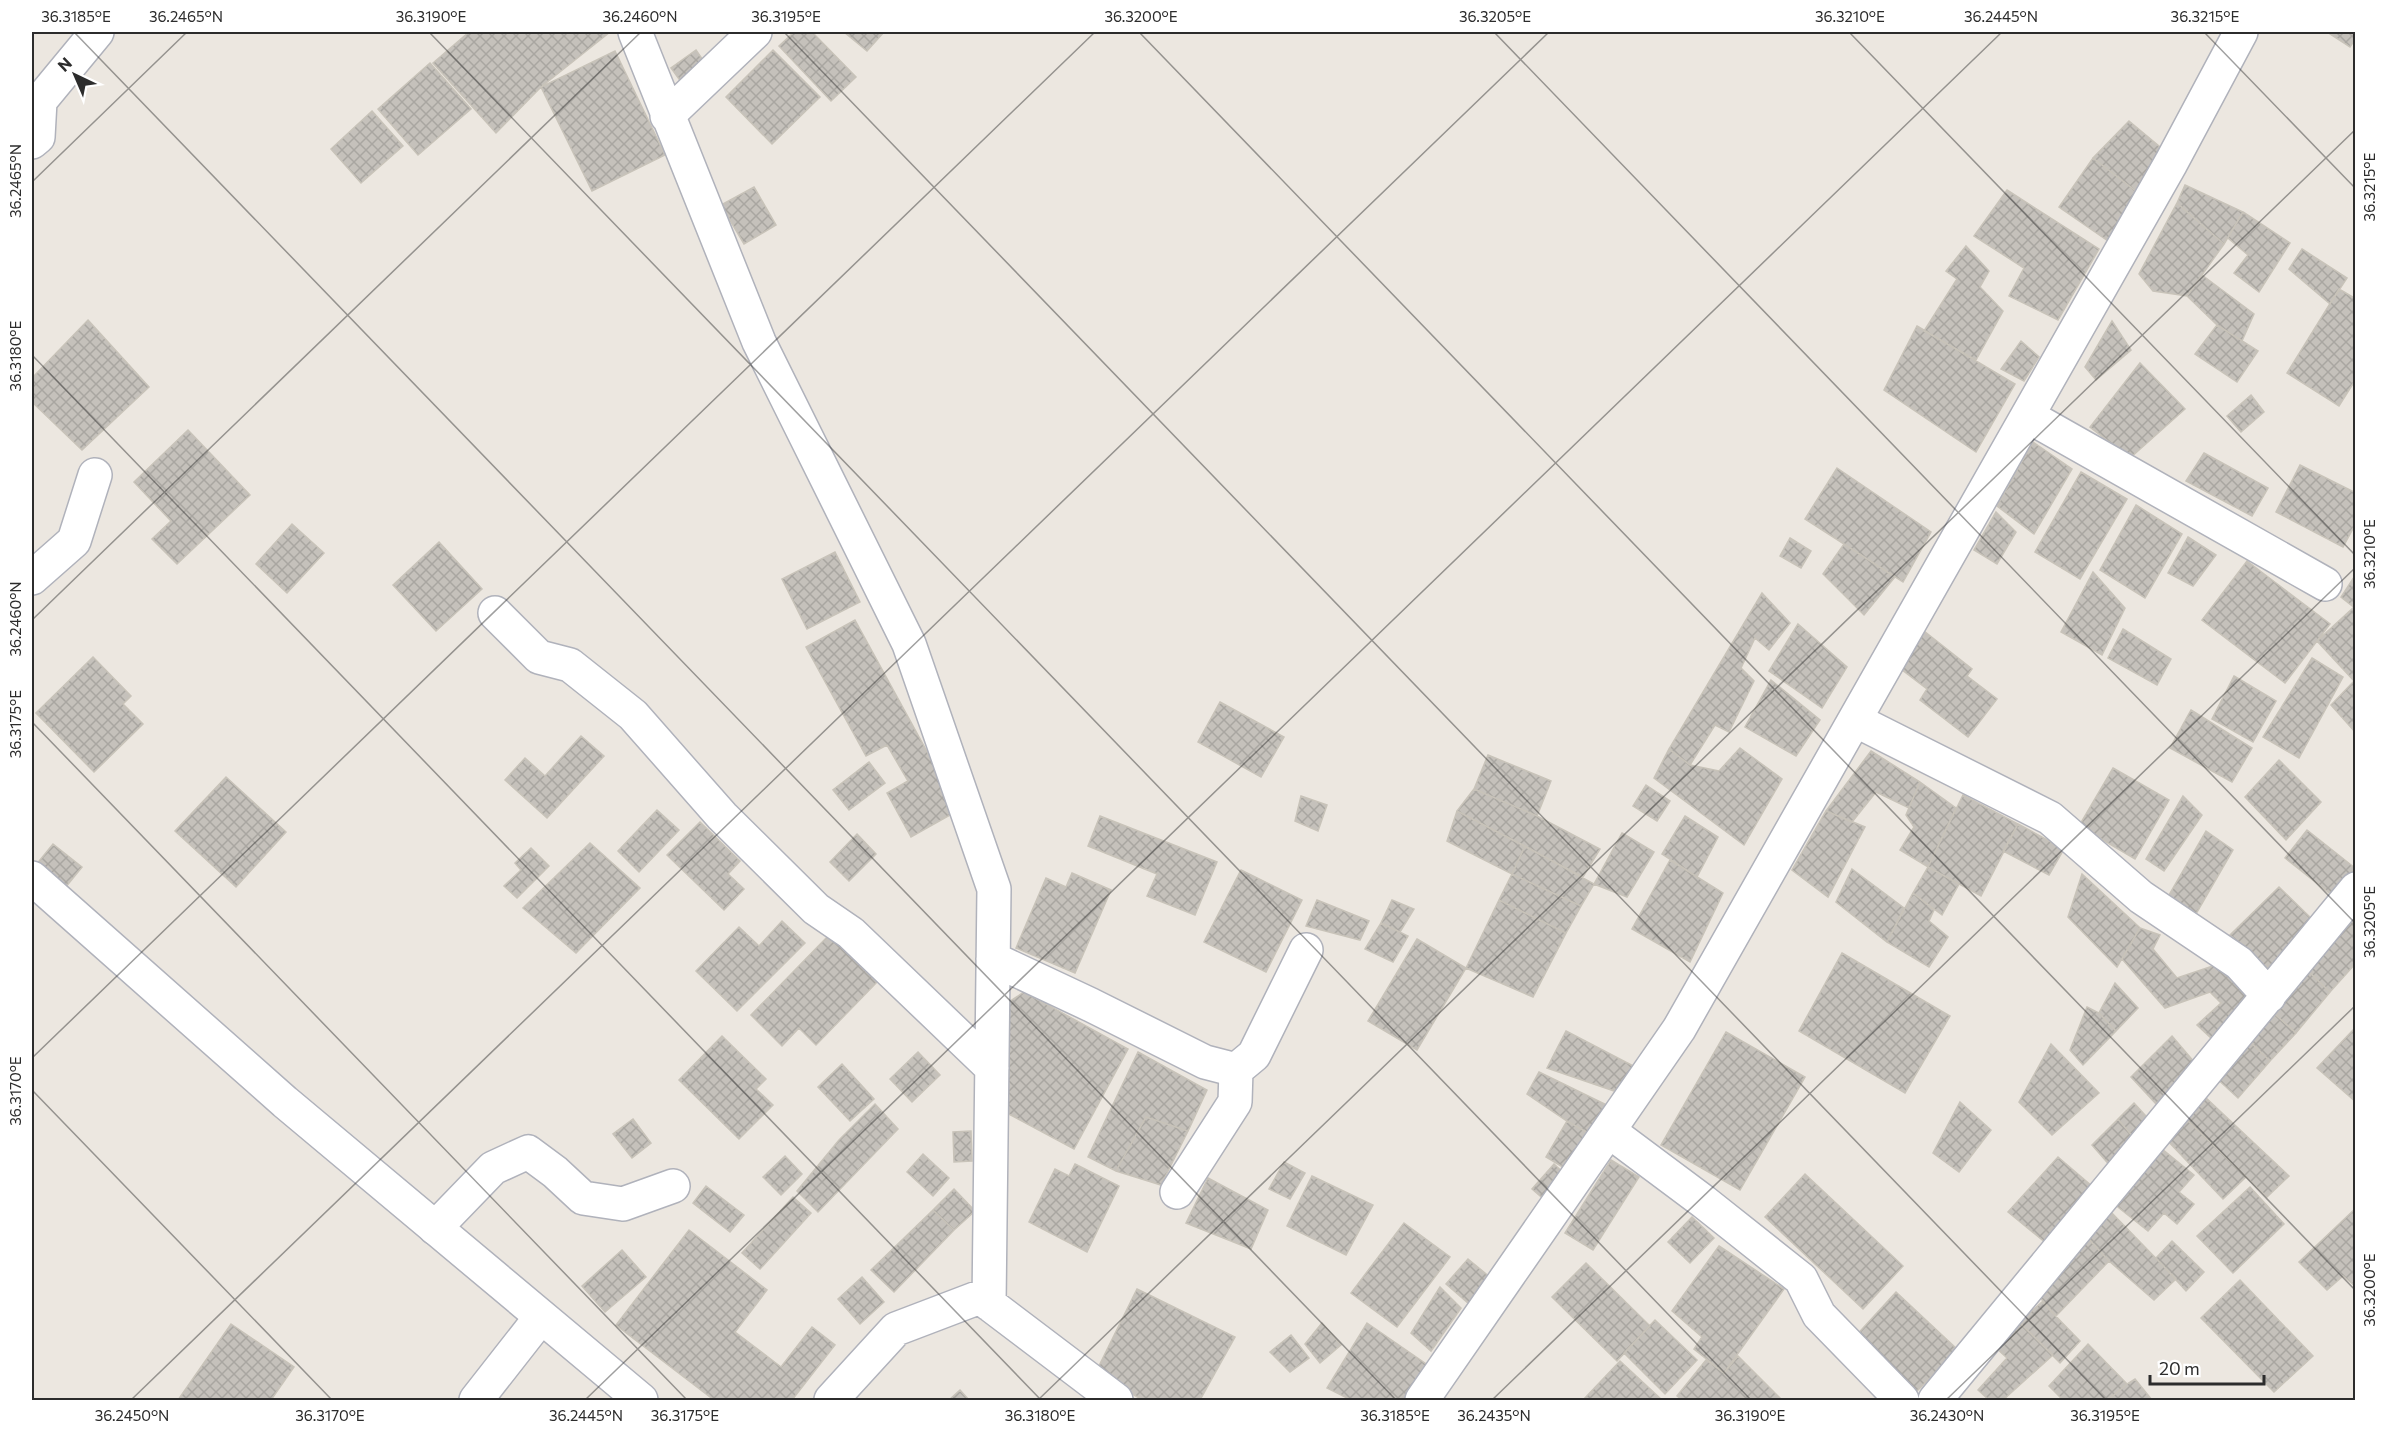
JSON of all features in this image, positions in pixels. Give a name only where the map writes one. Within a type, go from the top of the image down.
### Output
[{"type":"street","points":[[32,142],[38,137],[40,101],[97,32]]},
{"type":"street","points":[[635,32],[759,342],[909,644],[994,889],[989,1304]]},
{"type":"street","points":[[668,116],[755,32]]},
{"type":"street","points":[[1422,1401],[1679,1029],[2171,163],[2241,32]]},
{"type":"street","points":[[2028,416],[2325,584]]},
{"type":"street","points":[[32,578],[74,541],[95,475]]},
{"type":"street","points":[[495,613],[539,657],[570,665],[633,715],[722,816],[816,909],[851,933],[992,1068]]},
{"type":"street","points":[[1855,720],[2050,818],[2141,897],[2239,963],[2268,996]]},
{"type":"street","points":[[32,878],[285,1102],[641,1401]]},
{"type":"street","points":[[1935,1401],[2355,889]]},
{"type":"street","points":[[1236,1070],[1254,1055],[1306,950]]},
{"type":"street","points":[[993,960],[1091,1005],[1205,1062],[1236,1070]]},
{"type":"street","points":[[1177,1192],[1236,1102],[1236,1070]]},
{"type":"street","points":[[1609,1131],[1801,1279],[1819,1315],[1902,1401]]},
{"type":"street","points":[[435,1228],[493,1168],[528,1152],[555,1172],[583,1198],[623,1204],[673,1186]]},
{"type":"street","points":[[831,1401],[896,1329],[980,1297],[1116,1401]]},
{"type":"street","points":[[476,1401],[541,1317]]},
{"type":"building","points":[[469,32],[610,32],[541,87],[496,133],[433,63]]},
{"type":"building","points":[[794,32],[812,32],[856,77],[831,101],[779,46]]},
{"type":"building","points":[[844,32],[884,32],[867,51]]},
{"type":"building","points":[[2327,32],[2356,32],[2356,38],[2350,47]]},
{"type":"building","points":[[696,50],[709,69],[684,86],[671,68]]},
{"type":"building","points":[[773,50],[820,97],[772,144],[726,97]]},
{"type":"building","points":[[615,51],[665,155],[592,191],[541,87]]},
{"type":"building","points":[[430,63],[471,109],[418,155],[378,109]]},
{"type":"building","points":[[372,111],[403,146],[361,183],[331,149]]},
{"type":"building","points":[[2129,121],[2166,152],[2137,192],[2093,158]]},
{"type":"building","points":[[2093,158],[2137,192],[2108,241],[2059,207]]},
{"type":"building","points":[[2185,185],[2243,212],[2224,244],[2177,203]]},
{"type":"building","points":[[754,187],[776,225],[744,244],[721,205]]},
{"type":"building","points":[[2007,190],[2099,249],[2058,320],[2009,296],[2024,268],[1974,236]]},
{"type":"building","points":[[2177,203],[2224,244],[2187,296],[2153,291],[2139,274]]},
{"type":"building","points":[[2243,212],[2290,243],[2259,292],[2234,273],[2248,255],[2228,238]]},
{"type":"building","points":[[1966,246],[1989,271],[1980,287],[2003,311],[1976,360],[1924,331],[1957,279],[1946,271]]},
{"type":"building","points":[[2302,249],[2347,278],[2330,304],[2289,269]]},
{"type":"building","points":[[2202,275],[2254,314],[2242,341],[2217,325],[2187,296]]},
{"type":"building","points":[[2339,289],[2356,299],[2356,379],[2339,406],[2287,373]]},
{"type":"building","points":[[88,320],[149,387],[82,450],[32,402],[32,378]]},
{"type":"building","points":[[2112,321],[2131,350],[2096,380],[2085,367]]},
{"type":"building","points":[[2217,325],[2258,351],[2237,382],[2195,354]]},
{"type":"building","points":[[1917,326],[2015,384],[1976,452],[1884,390]]},
{"type":"building","points":[[2021,341],[2039,357],[2024,381],[2001,369]]},
{"type":"building","points":[[2140,363],[2185,409],[2130,458],[2090,427]]},
{"type":"building","points":[[2251,395],[2264,412],[2241,432],[2227,416]]},
{"type":"building","points":[[188,430],[250,495],[177,564],[152,539],[171,521],[134,482]]},
{"type":"building","points":[[2033,442],[2072,469],[2034,534],[1997,506]]},
{"type":"building","points":[[2204,453],[2268,488],[2252,516],[2186,481]]},
{"type":"building","points":[[2300,465],[2356,493],[2356,523],[2343,547],[2276,512]]},
{"type":"building","points":[[1837,468],[1931,532],[1903,582],[1805,519]]},
{"type":"building","points":[[2081,472],[2127,499],[2080,579],[2035,552]]},
{"type":"building","points":[[2136,505],[2182,534],[2145,598],[2100,570]]},
{"type":"building","points":[[1996,512],[2016,532],[1997,564],[1974,550]]},
{"type":"building","points":[[292,524],[324,553],[287,593],[256,564]]},
{"type":"building","points":[[2188,537],[2216,555],[2193,586],[2168,573]]},
{"type":"building","points":[[1790,538],[1811,551],[1801,568],[1780,556]]},
{"type":"building","points":[[439,542],[482,589],[436,631],[393,585]]},
{"type":"building","points":[[1844,544],[1895,577],[1864,615],[1823,574]]},
{"type":"building","points":[[835,552],[860,602],[807,629],[782,579]]},
{"type":"building","points":[[2247,561],[2330,624],[2285,683],[2202,620]]},
{"type":"building","points":[[2093,572],[2125,608],[2102,655],[2061,632]]},
{"type":"building","points":[[2356,574],[2356,609],[2341,597]]},
{"type":"building","points":[[1762,593],[1790,623],[1769,650],[1755,638],[1741,668],[1754,681],[1729,732],[1715,725],[1690,765],[1669,749]]},
{"type":"building","points":[[2354,607],[2356,609],[2356,683],[2317,641]]},
{"type":"building","points":[[855,620],[959,810],[911,837],[887,793],[908,781],[887,745],[866,756],[806,647]]},
{"type":"building","points":[[1798,624],[1847,667],[1822,708],[1769,671]]},
{"type":"building","points":[[2123,629],[2171,659],[2157,685],[2108,658]]},
{"type":"building","points":[[1924,631],[1972,669],[1967,676],[1997,699],[1968,737],[1920,700],[1927,689],[1897,666]]},
{"type":"building","points":[[93,657],[131,696],[123,704],[143,724],[94,772],[36,713]]},
{"type":"building","points":[[2312,658],[2343,677],[2299,758],[2263,737]]},
{"type":"building","points":[[2234,676],[2276,701],[2253,742],[2212,719]]},
{"type":"building","points":[[1771,680],[1820,720],[1796,756],[1745,727]]},
{"type":"building","points":[[2354,681],[2356,683],[2356,733],[2331,705]]},
{"type":"building","points":[[1220,702],[1284,737],[1261,777],[1198,742]]},
{"type":"building","points":[[2191,710],[2252,748],[2232,782],[2170,748]]},
{"type":"building","points":[[581,736],[604,756],[547,818],[505,780],[525,758],[545,776]]},
{"type":"building","points":[[1740,748],[1782,779],[1744,845],[1654,778],[1669,749],[1690,765],[1719,771]]},
{"type":"building","points":[[1871,751],[1920,782],[1909,808],[1876,792],[1852,822],[1826,811]]},
{"type":"building","points":[[1488,755],[1551,781],[1537,816],[1474,789]]},
{"type":"building","points":[[2279,760],[2321,802],[2286,840],[2245,797]]},
{"type":"building","points":[[869,762],[885,783],[849,810],[833,790]]},
{"type":"building","points":[[2113,768],[2169,800],[2135,859],[2079,826]]},
{"type":"building","points":[[226,777],[286,832],[236,887],[175,831]]},
{"type":"building","points":[[1920,782],[1956,808],[1928,867],[1900,850],[1914,827],[1906,815]]},
{"type":"building","points":[[1646,785],[1670,801],[1657,821],[1633,806]]},
{"type":"building","points":[[1474,789],[1537,816],[1600,849],[1583,877],[1457,811]]},
{"type":"building","points":[[1963,795],[2018,824],[1981,896],[1928,867]]},
{"type":"building","points":[[1301,796],[1327,805],[1318,831],[1295,821]]},
{"type":"building","points":[[2183,796],[2202,815],[2164,871],[2146,859]]},
{"type":"building","points":[[657,810],[679,830],[639,872],[618,851]]},
{"type":"building","points":[[1457,811],[1525,846],[1512,874],[1447,841]]},
{"type":"building","points":[[1826,811],[1865,827],[1828,897],[1792,870]]},
{"type":"building","points":[[1100,816],[1217,862],[1195,915],[1147,896],[1157,874],[1088,846]]},
{"type":"building","points":[[1685,816],[1718,837],[1697,877],[1662,854]]},
{"type":"building","points":[[700,822],[740,861],[728,874],[744,889],[724,910],[667,855]]},
{"type":"building","points":[[2018,824],[2064,849],[2049,875],[2003,851]]},
{"type":"building","points":[[2307,830],[2355,868],[2333,896],[2285,858]]},
{"type":"building","points":[[2206,831],[2233,850],[2196,914],[2169,895]]},
{"type":"building","points":[[1622,833],[1654,852],[1627,897],[1594,884]]},
{"type":"building","points":[[857,834],[876,854],[849,881],[830,862]]},
{"type":"building","points":[[590,843],[640,888],[576,953],[523,908]]},
{"type":"building","points":[[53,844],[82,867],[65,888],[36,865]]},
{"type":"building","points":[[1525,846],[1594,884],[1581,906],[1512,874]]},
{"type":"building","points":[[531,848],[549,866],[517,898],[504,886],[521,870],[515,863]]},
{"type":"building","points":[[1670,860],[1723,893],[1690,962],[1632,929]]},
{"type":"building","points":[[1928,867],[1959,884],[1942,915],[1913,893]]},
{"type":"building","points":[[1852,869],[1904,908],[1887,942],[1836,902]]},
{"type":"building","points":[[1241,870],[1302,900],[1266,972],[1204,942]]},
{"type":"building","points":[[1072,873],[1111,890],[1075,973],[1016,948],[1046,878],[1066,887]]},
{"type":"building","points":[[1512,874],[1581,906],[1566,933],[1499,900]]},
{"type":"building","points":[[2082,874],[2140,928],[2117,967],[2068,917]]},
{"type":"building","points":[[2279,887],[2316,923],[2272,973],[2230,935]]},
{"type":"building","points":[[1913,893],[1934,910],[1929,921],[1948,937],[1929,967],[1887,942]]},
{"type":"building","points":[[1317,900],[1369,921],[1360,940],[1306,926]]},
{"type":"building","points":[[1392,900],[1414,909],[1400,932],[1381,923]]},
{"type":"building","points":[[1499,900],[1566,933],[1533,997],[1466,968]]},
{"type":"building","points":[[2351,919],[2356,923],[2356,963],[2330,992],[2306,969]]},
{"type":"building","points":[[782,921],[805,943],[737,1011],[696,971],[739,927],[759,946]]},
{"type":"building","points":[[1381,923],[1408,936],[1393,962],[1365,949]]},
{"type":"building","points":[[2140,928],[2160,935],[2153,949],[2177,978],[2222,963],[2250,999],[2213,1040],[2197,1025],[2221,1003],[2210,992],[2165,1008],[2122,959]]},
{"type":"building","points":[[829,935],[877,982],[816,1045],[799,1028],[782,1046],[751,1015]]},
{"type":"building","points":[[1417,939],[1466,968],[1417,1050],[1368,1021]]},
{"type":"building","points":[[1842,953],[1950,1016],[1905,1093],[1799,1031]]},
{"type":"building","points":[[2306,969],[2330,992],[2296,1033],[2269,1009]]},
{"type":"building","points":[[2115,983],[2138,1008],[2116,1031],[2099,1013]]},
{"type":"building","points":[[1024,992],[1128,1049],[1074,1149],[1005,1112],[1006,1004]]},
{"type":"building","points":[[2087,1007],[2099,1013],[2116,1031],[2083,1065],[2070,1050]]},
{"type":"building","points":[[2269,1009],[2296,1033],[2270,1061],[2245,1037]]},
{"type":"building","points":[[2356,1027],[2356,1102],[2317,1068]]},
{"type":"building","points":[[1566,1031],[1643,1071],[1626,1095],[1547,1068]]},
{"type":"building","points":[[1726,1032],[1805,1077],[1740,1190],[1661,1145]]},
{"type":"building","points":[[722,1036],[766,1079],[756,1089],[773,1105],[739,1139],[679,1080]]},
{"type":"building","points":[[2172,1036],[2195,1063],[2156,1104],[2131,1077]]},
{"type":"building","points":[[2245,1037],[2270,1061],[2238,1098],[2213,1075]]},
{"type":"building","points":[[2051,1044],[2099,1093],[2052,1135],[2019,1102]]},
{"type":"building","points":[[918,1052],[940,1075],[912,1102],[890,1079]]},
{"type":"building","points":[[1138,1052],[1207,1090],[1188,1131],[1146,1117],[1116,1171],[1088,1157]]},
{"type":"building","points":[[842,1064],[874,1099],[850,1121],[818,1087]]},
{"type":"building","points":[[1539,1072],[1611,1107],[1597,1138],[1527,1094]]},
{"type":"building","points":[[2204,1096],[2289,1176],[2267,1197],[2184,1117]]},
{"type":"building","points":[[1960,1102],[1991,1130],[1959,1172],[1933,1153]]},
{"type":"building","points":[[2134,1103],[2155,1126],[2138,1143],[2118,1119]]},
{"type":"building","points":[[875,1104],[898,1129],[818,1212],[797,1191],[839,1140]]},
{"type":"building","points":[[1146,1117],[1188,1131],[1161,1185],[1116,1171]]},
{"type":"building","points":[[2184,1117],[2246,1177],[2223,1199],[2164,1137]]},
{"type":"building","points":[[633,1119],[651,1143],[632,1158],[613,1134]]},
{"type":"building","points":[[2118,1119],[2138,1143],[2112,1168],[2092,1145]]},
{"type":"building","points":[[1567,1121],[1597,1138],[1576,1175],[1546,1157]]},
{"type":"building","points":[[971,1131],[972,1161],[954,1162],[953,1132]]},
{"type":"building","points":[[2156,1144],[2194,1175],[2179,1192],[2194,1204],[2177,1224],[2164,1213],[2148,1231],[2109,1200]]},
{"type":"building","points":[[923,1154],[949,1178],[933,1196],[907,1172]]},
{"type":"building","points":[[785,1156],[802,1174],[781,1195],[763,1177]]},
{"type":"building","points":[[2058,1157],[2099,1192],[2052,1248],[2008,1212]]},
{"type":"building","points":[[1611,1160],[1639,1177],[1593,1250],[1565,1233]]},
{"type":"building","points":[[1284,1162],[1305,1173],[1290,1199],[1269,1189]]},
{"type":"building","points":[[1075,1164],[1119,1186],[1087,1252],[1029,1222],[1055,1169],[1069,1176]]},
{"type":"building","points":[[1554,1164],[1569,1178],[1547,1202],[1532,1189]]},
{"type":"building","points":[[1805,1174],[1903,1266],[1863,1309],[1765,1217]]},
{"type":"building","points":[[1312,1176],[1373,1205],[1346,1255],[1287,1226]]},
{"type":"building","points":[[1208,1178],[1268,1210],[1251,1249],[1186,1223]]},
{"type":"building","points":[[706,1186],[744,1215],[730,1232],[693,1203]]},
{"type":"building","points":[[2250,1187],[2284,1224],[2233,1273],[2197,1236]]},
{"type":"building","points":[[954,1189],[975,1211],[954,1230],[933,1210]]},
{"type":"building","points":[[793,1197],[811,1213],[760,1269],[742,1253]]},
{"type":"building","points":[[2356,1208],[2356,1287],[2343,1276],[2327,1290],[2299,1262]]},
{"type":"building","points":[[2108,1209],[2176,1279],[2154,1300],[2109,1261],[2085,1235]]},
{"type":"building","points":[[933,1210],[954,1230],[894,1292],[871,1270]]},
{"type":"building","points":[[1692,1217],[1714,1238],[1690,1263],[1668,1242]]},
{"type":"building","points":[[1404,1223],[1450,1257],[1397,1327],[1351,1293]]},
{"type":"building","points":[[689,1230],[767,1290],[735,1332],[781,1367],[812,1327],[835,1345],[792,1400],[714,1400],[616,1325]]},
{"type":"building","points":[[2085,1235],[2109,1261],[2056,1316],[2036,1293]]},
{"type":"building","points":[[2172,1241],[2204,1272],[2186,1291],[2156,1258]]},
{"type":"building","points":[[1719,1246],[1784,1289],[1724,1373],[1694,1349],[1702,1337],[1672,1311]]},
{"type":"building","points":[[622,1250],[646,1277],[605,1312],[582,1286]]},
{"type":"building","points":[[1468,1259],[1491,1278],[1469,1304],[1446,1284]]},
{"type":"building","points":[[1586,1263],[1650,1326],[1617,1361],[1552,1297]]},
{"type":"building","points":[[862,1277],[884,1302],[860,1324],[838,1299]]},
{"type":"building","points":[[2240,1280],[2313,1356],[2274,1392],[2201,1318]]},
{"type":"building","points":[[1440,1287],[1461,1308],[1431,1351],[1411,1333]]},
{"type":"building","points":[[1137,1289],[1235,1337],[1200,1400],[1143,1400],[1095,1374]]},
{"type":"building","points":[[1896,1292],[1958,1350],[1913,1395],[1853,1339]]},
{"type":"building","points":[[2042,1302],[2080,1341],[2060,1363],[2019,1322]]},
{"type":"building","points":[[1655,1320],[1697,1360],[1665,1394],[1624,1353]]},
{"type":"building","points":[[2019,1322],[2053,1355],[2003,1400],[1989,1400],[1978,1390],[2007,1358],[1994,1346]]},
{"type":"building","points":[[1322,1323],[1341,1345],[1320,1363],[1305,1344]]},
{"type":"building","points":[[1367,1323],[1429,1366],[1405,1400],[1351,1400],[1327,1388]]},
{"type":"building","points":[[231,1324],[294,1367],[271,1400],[178,1400]]},
{"type":"building","points":[[1291,1335],[1309,1358],[1290,1372],[1270,1352]]},
{"type":"building","points":[[2088,1344],[2127,1384],[2108,1400],[2063,1400],[2049,1386]]},
{"type":"building","points":[[1738,1356],[1782,1400],[1682,1400],[1677,1396],[1706,1360],[1724,1373]]},
{"type":"building","points":[[1620,1361],[1662,1400],[1583,1400]]},
{"type":"building","points":[[2135,1379],[2152,1400],[2108,1400],[2127,1384]]},
{"type":"building","points":[[960,1390],[969,1400],[949,1400]]}]
